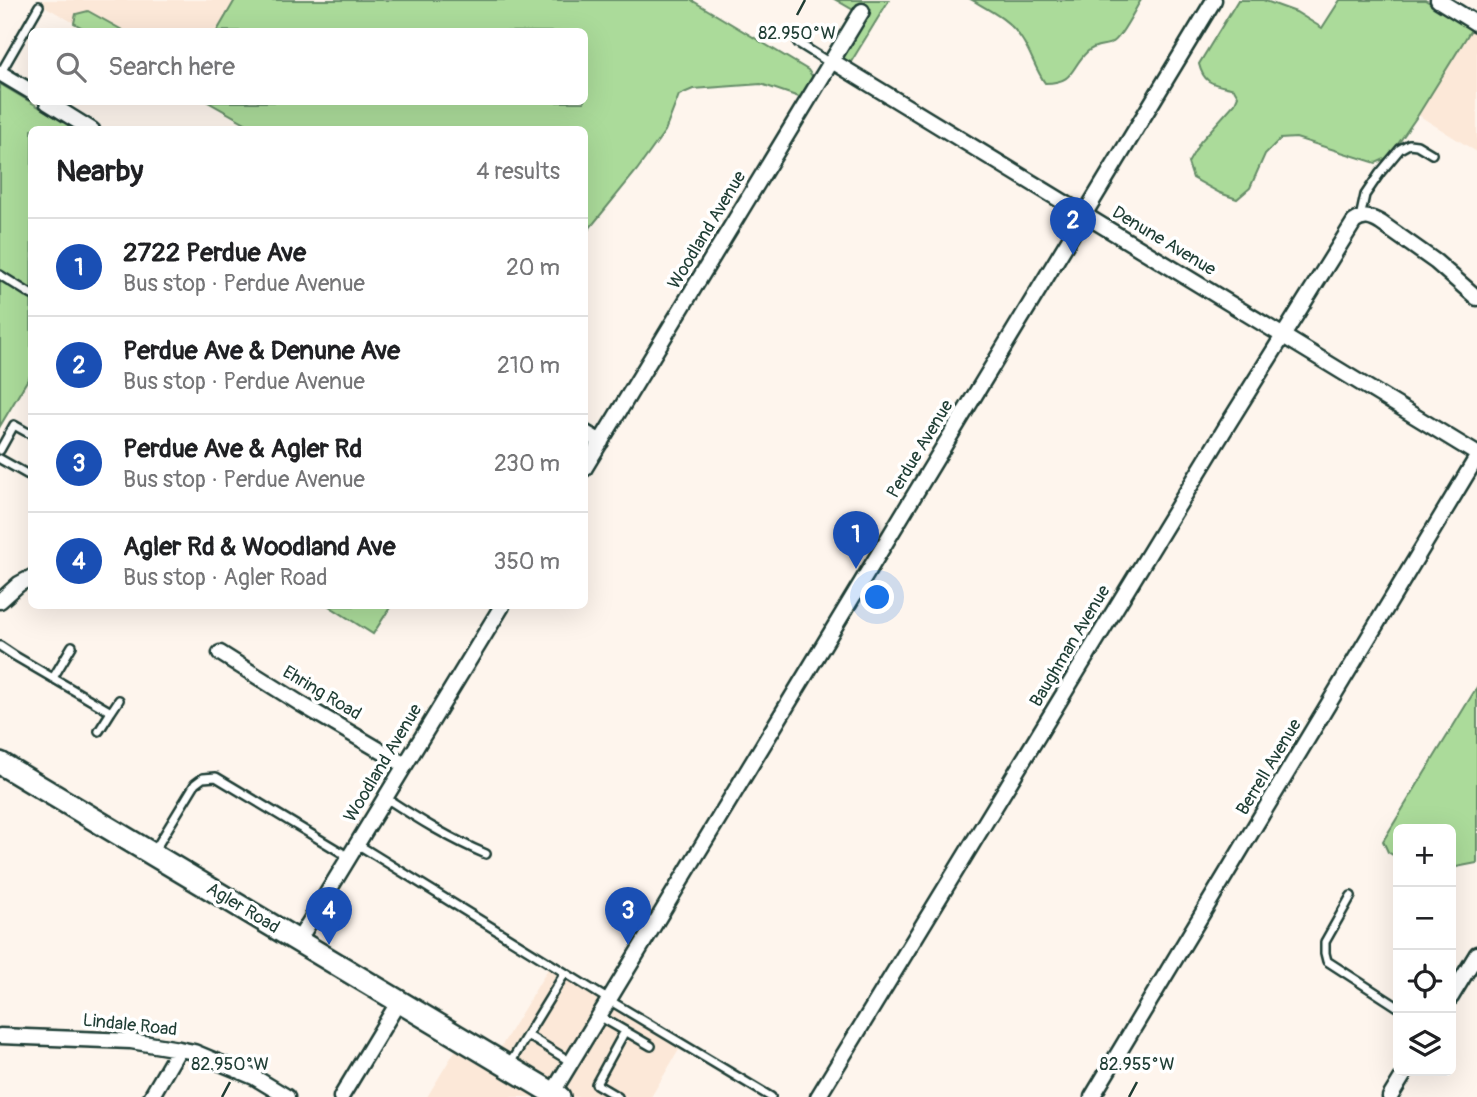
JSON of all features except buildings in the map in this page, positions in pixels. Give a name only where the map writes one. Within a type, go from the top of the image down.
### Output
[{"type":"main road","name":"Agler Road","points":[[0,763],[554,1096]]},
{"type":"street","name":"Perdue Avenue","points":[[554,1096],[599,1016],[1214,0]]},
{"type":"street","points":[[1438,0],[1477,24]]},
{"type":"street","name":"Woodland Avenue","points":[[588,463],[862,11]]},
{"type":"street","name":"Denune Avenue","points":[[832,62],[1477,455]]},
{"type":"street","points":[[0,73],[28,90]]},
{"type":"street","points":[[52,105],[86,126]]},
{"type":"street","points":[[1360,218],[1372,218],[1381,223],[1436,262],[1477,298]]},
{"type":"street","name":"Baughman Avenue","points":[[818,1097],[1228,424],[1354,222],[1360,218]]},
{"type":"street","points":[[588,434],[601,442]]},
{"type":"street","name":"Berrell Avenue","points":[[1092,1097],[1477,455]]},
{"type":"street","points":[[0,601],[28,579]]},
{"type":"street","name":"Woodland Avenue","points":[[298,941],[500,609]]},
{"type":"street","name":"Ehring Road","points":[[220,653],[405,765]]},
{"type":"street","points":[[1456,989],[1477,954]]},
{"type":"street","points":[[341,1097],[399,1001]]},
{"type":"street","name":"Lindale Road","points":[[0,1036],[131,1041],[194,1052],[254,1077],[287,1097]]},
{"type":"street","points":[[151,1097],[179,1049]]},
{"type":"street","points":[[1390,1097],[1403,1076]]},
{"type":"lane","points":[[0,73],[39,6]]},
{"type":"lane","points":[[797,43],[832,62]]},
{"type":"lane","name":"Baughman Avenue","points":[[1360,218],[1365,195],[1400,149],[1409,144],[1417,145],[1432,154]]},
{"type":"lane","points":[[0,275],[28,292]]},
{"type":"lane","points":[[0,450],[14,425],[28,433]]},
{"type":"lane","points":[[0,459],[28,475]]},
{"type":"lane","points":[[0,646],[111,712]]},
{"type":"lane","points":[[53,678],[72,646]]},
{"type":"lane","points":[[99,732],[119,700]]},
{"type":"lane","points":[[153,854],[195,784],[203,778],[216,776],[565,973],[771,1097]]},
{"type":"lane","points":[[385,798],[464,845],[486,854]]},
{"type":"lane","points":[[1351,897],[1325,942],[1327,961],[1393,1004]]},
{"type":"lane","points":[[508,1066],[565,973]]},
{"type":"lane","points":[[599,1016],[651,1046]]},
{"type":"lane","points":[[618,1097],[596,1084],[625,1031]]},
{"type":"lane","points":[[527,1035],[571,1063]]},
{"type":"shaded area","points":[[44,0],[235,0],[219,28],[119,28],[88,11],[76,14],[74,23],[39,3]]},
{"type":"shaded area","points":[[1477,23],[1477,152],[1418,115]]},
{"type":"shaded area","points":[[551,964],[683,1043],[651,1097],[427,1097],[461,1041],[493,1060]]},
{"type":"green space","points":[[235,0],[693,0],[808,70],[814,79],[802,98],[761,84],[693,89],[679,95],[665,131],[588,230],[588,126],[251,126],[213,105],[588,105],[588,28],[219,28]]},
{"type":"green space","points":[[836,0],[889,0],[851,62],[841,60],[840,53],[860,14]]},
{"type":"green space","points":[[972,0],[1141,0],[1116,39],[1090,49],[1067,77],[1045,83],[1024,43],[1011,26]]},
{"type":"green space","points":[[1238,0],[1263,0],[1296,12],[1322,28],[1340,0],[1425,0],[1472,28],[1389,157],[1376,163],[1296,138],[1280,139],[1265,154],[1250,188],[1237,199],[1193,178],[1188,163],[1200,142],[1235,103],[1238,96],[1234,89],[1207,80],[1199,64]]},
{"type":"green space","points":[[88,11],[119,28],[83,28],[74,23],[76,14]]},
{"type":"green space","points":[[0,84],[28,101],[28,105],[35,105],[71,126],[28,126],[28,379],[0,426]]},
{"type":"green space","points":[[334,609],[389,609],[373,634]]},
{"type":"green space","points":[[1477,687],[1477,863],[1456,867],[1456,824],[1393,824]]},
{"type":"green space","points":[[1393,825],[1393,855],[1388,852],[1383,841]]},
{"type":"place","name":"Perdue Ave & Denune Ave","points":[[1073,255]]},
{"type":"place","name":"2722 Perdue Ave","points":[[856,569]]},
{"type":"place","name":"Agler Rd & Woodland Ave","points":[[329,945]]},
{"type":"place","name":"Perdue Ave & Agler Rd","points":[[628,945]]}]
